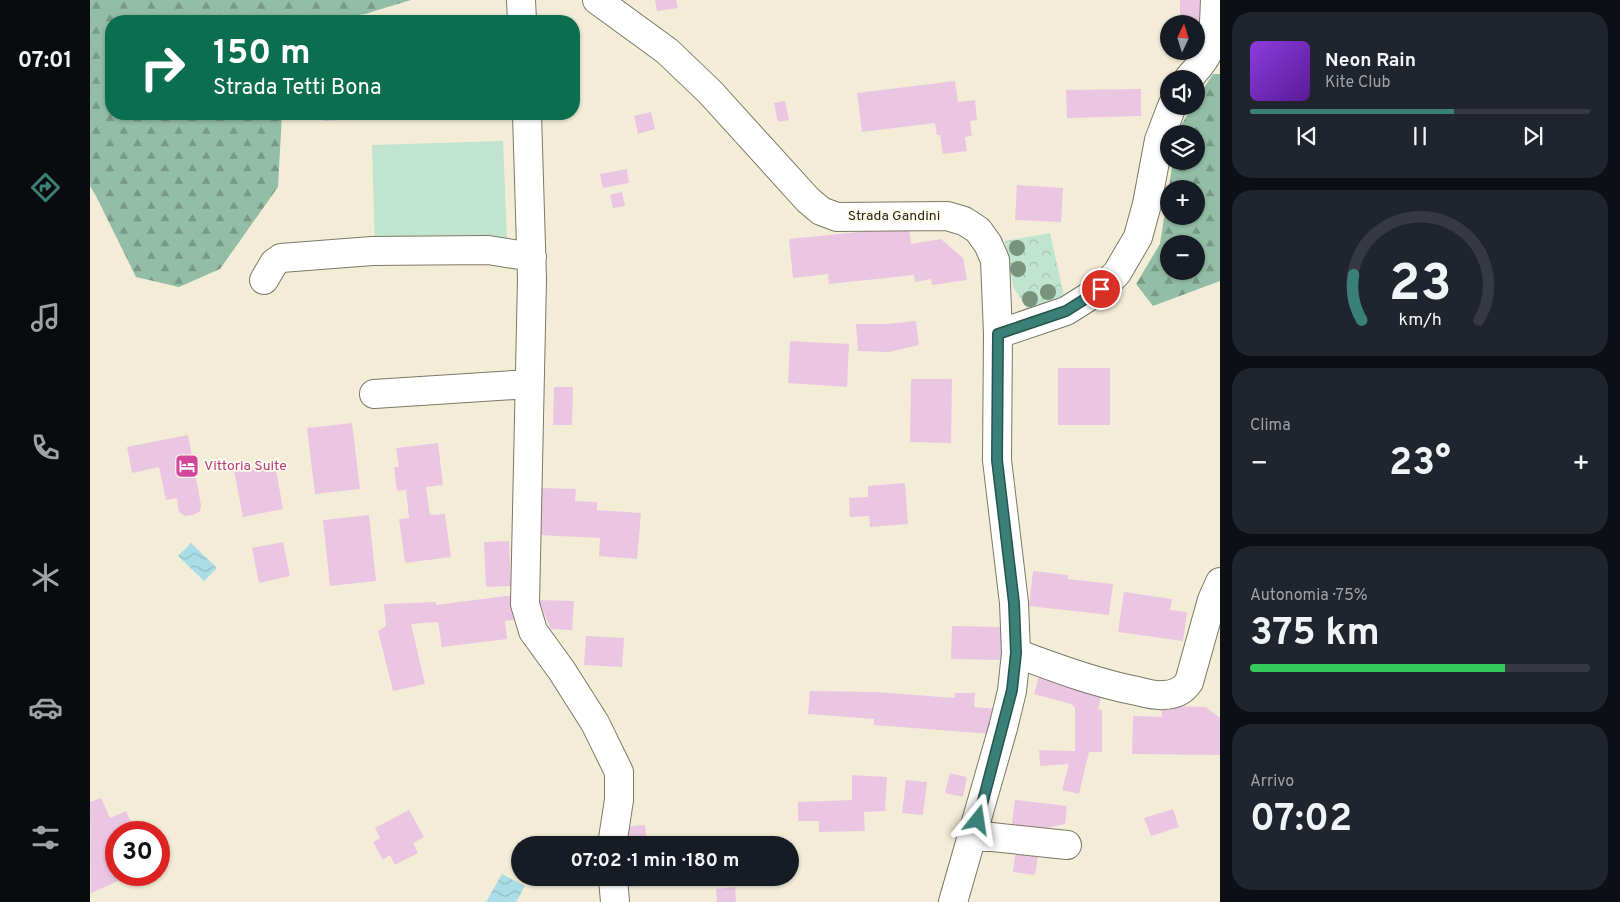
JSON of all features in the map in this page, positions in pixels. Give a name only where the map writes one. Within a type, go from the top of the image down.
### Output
[{"type":"street","points":[[521,0],[522,15]]},
{"type":"street","name":"Strada Gandini","points":[[597,0],[668,51],[710,92],[808,200],[821,211],[837,216],[947,216],[964,221],[978,230],[988,244],[994,260],[998,334],[997,460],[1014,603],[1016,653],[1012,690],[953,902]]},
{"type":"street","points":[[1195,70],[1206,56],[1210,45],[1214,24],[1215,0]]},
{"type":"street","points":[[998,334],[1066,311],[1101,289],[1117,273],[1138,236],[1147,204],[1160,140],[1169,115]]},
{"type":"street","points":[[526,120],[532,257],[525,604],[533,631],[562,671],[595,723],[619,772],[620,800],[614,836]]},
{"type":"street","points":[[264,280],[274,262],[281,258],[372,251],[488,250],[532,257]]},
{"type":"street","points":[[374,394],[530,384]]},
{"type":"street","points":[[1016,653],[1120,688],[1152,694],[1164,695],[1175,693],[1184,689],[1189,682],[1212,600],[1220,582]]},
{"type":"street","points":[[973,835],[1067,845]]},
{"type":"street","points":[[614,886],[615,902]]},
{"type":"green space","points":[[90,0],[411,0],[359,15],[105,15],[105,120],[282,120],[278,187],[220,269],[179,287],[136,277],[90,186]]},
{"type":"green space","points":[[1213,74],[1220,74],[1220,281],[1153,306],[1136,284],[1160,244],[1160,280],[1205,280],[1205,235],[1161,235],[1163,225],[1205,225],[1205,180],[1170,180],[1172,170],[1205,170],[1205,125],[1181,125],[1187,115],[1205,115],[1205,86]]},
{"type":"green space","points":[[503,141],[507,241],[375,246],[372,145]]},
{"type":"green space","points":[[1050,233],[1064,296],[1029,311],[1013,287],[1005,241]]},
{"type":"water","points":[[191,543],[217,568],[204,581],[178,556]]},
{"type":"water","points":[[502,874],[511,879],[511,886],[525,886],[516,902],[486,902]]},
{"type":"building","points":[[655,0],[676,0],[678,8],[657,11]]},
{"type":"building","points":[[1180,0],[1206,0],[1205,30],[1205,15],[1180,15]]},
{"type":"building","points":[[955,81],[958,102],[975,100],[977,120],[970,121],[972,136],[965,137],[967,151],[943,154],[940,135],[937,135],[935,123],[862,132],[857,93]]},
{"type":"building","points":[[1141,89],[1141,116],[1067,118],[1066,90]]},
{"type":"building","points":[[785,101],[789,120],[778,122],[774,103]]},
{"type":"building","points":[[651,112],[655,129],[638,134],[634,116]]},
{"type":"building","points":[[627,169],[629,183],[603,188],[600,174]]},
{"type":"building","points":[[1017,185],[1063,188],[1061,222],[1015,220]]},
{"type":"building","points":[[622,192],[625,206],[613,208],[610,195]]},
{"type":"building","points":[[909,227],[911,244],[941,239],[963,258],[967,280],[932,285],[931,279],[915,282],[914,275],[829,284],[828,274],[793,278],[789,239]]},
{"type":"building","points":[[916,321],[919,345],[889,352],[858,351],[856,324]]},
{"type":"building","points":[[790,341],[849,344],[847,387],[788,383]]},
{"type":"building","points":[[1058,368],[1110,368],[1110,425],[1058,425]]},
{"type":"building","points":[[911,379],[952,379],[951,443],[910,442]]},
{"type":"building","points":[[554,387],[573,387],[572,425],[553,425]]},
{"type":"building","points":[[352,423],[360,489],[315,494],[307,428]]},
{"type":"building","points":[[188,435],[201,505],[200,511],[193,515],[185,516],[179,512],[177,498],[166,500],[159,467],[132,473],[127,447]]},
{"type":"building","points":[[438,443],[443,485],[426,487],[430,515],[445,514],[451,557],[405,563],[399,519],[409,518],[406,490],[397,491],[394,467],[399,467],[396,448]]},
{"type":"building","points":[[275,464],[283,509],[243,517],[234,471]]},
{"type":"building","points":[[905,483],[908,524],[870,527],[869,516],[850,517],[849,498],[868,497],[868,486]]},
{"type":"building","points":[[542,488],[576,489],[575,501],[597,502],[597,510],[641,513],[637,559],[599,556],[600,538],[539,535]]},
{"type":"building","points":[[369,515],[376,581],[330,586],[323,520]]},
{"type":"building","points":[[509,541],[511,586],[486,587],[484,542]]},
{"type":"building","points":[[283,542],[290,576],[259,583],[252,548]]},
{"type":"building","points":[[1033,571],[1068,575],[1068,579],[1113,584],[1109,615],[1029,606]]},
{"type":"building","points":[[1124,592],[1172,599],[1170,610],[1187,612],[1183,641],[1118,632]]},
{"type":"building","points":[[514,595],[517,619],[505,621],[507,639],[442,647],[438,622],[411,624],[425,684],[393,691],[378,631],[386,626],[384,604],[436,602],[436,605]]},
{"type":"building","points":[[538,600],[574,601],[572,630],[551,629]]},
{"type":"building","points":[[952,626],[1006,627],[1005,660],[951,659]]},
{"type":"building","points":[[586,636],[624,638],[622,667],[584,665]]},
{"type":"building","points":[[1040,673],[1103,690],[1098,709],[1102,710],[1102,752],[1089,752],[1079,794],[1062,790],[1069,764],[1040,766],[1039,750],[1075,751],[1075,708],[1071,704],[1034,694]]},
{"type":"building","points":[[810,691],[876,692],[955,698],[955,693],[975,693],[974,707],[998,709],[992,734],[874,725],[874,719],[808,714]]},
{"type":"building","points":[[1162,706],[1206,707],[1220,718],[1220,755],[1132,754],[1133,716],[1162,717]]},
{"type":"building","points":[[950,773],[967,777],[963,797],[945,793]]},
{"type":"building","points":[[852,775],[887,777],[885,811],[864,812],[865,831],[819,832],[819,821],[798,821],[798,802],[852,800]]},
{"type":"building","points":[[906,780],[927,782],[923,815],[902,813]]},
{"type":"building","points":[[101,798],[110,818],[126,811],[130,821],[105,821],[105,886],[107,886],[91,893],[90,802]]},
{"type":"building","points":[[1015,800],[1067,806],[1065,824],[1046,828],[1045,834],[1011,832]]},
{"type":"building","points":[[1173,809],[1179,827],[1151,836],[1144,818]]},
{"type":"building","points":[[409,810],[424,837],[413,843],[418,853],[395,865],[390,855],[383,860],[373,842],[380,838],[375,828]]},
{"type":"building","points":[[645,825],[646,836],[626,836],[625,827]]},
{"type":"building","points":[[1016,849],[1039,851],[1035,875],[1013,872]]},
{"type":"building","points":[[619,886],[639,886],[619,888]]},
{"type":"building","points":[[735,887],[736,902],[717,902],[716,889]]},
{"type":"place","name":"Vittoria Suite","points":[[187,466]]},
{"type":"route","points":[[978,820],[1012,690],[1016,653],[1014,603],[997,460],[998,334],[1066,311],[1101,289]]}]
